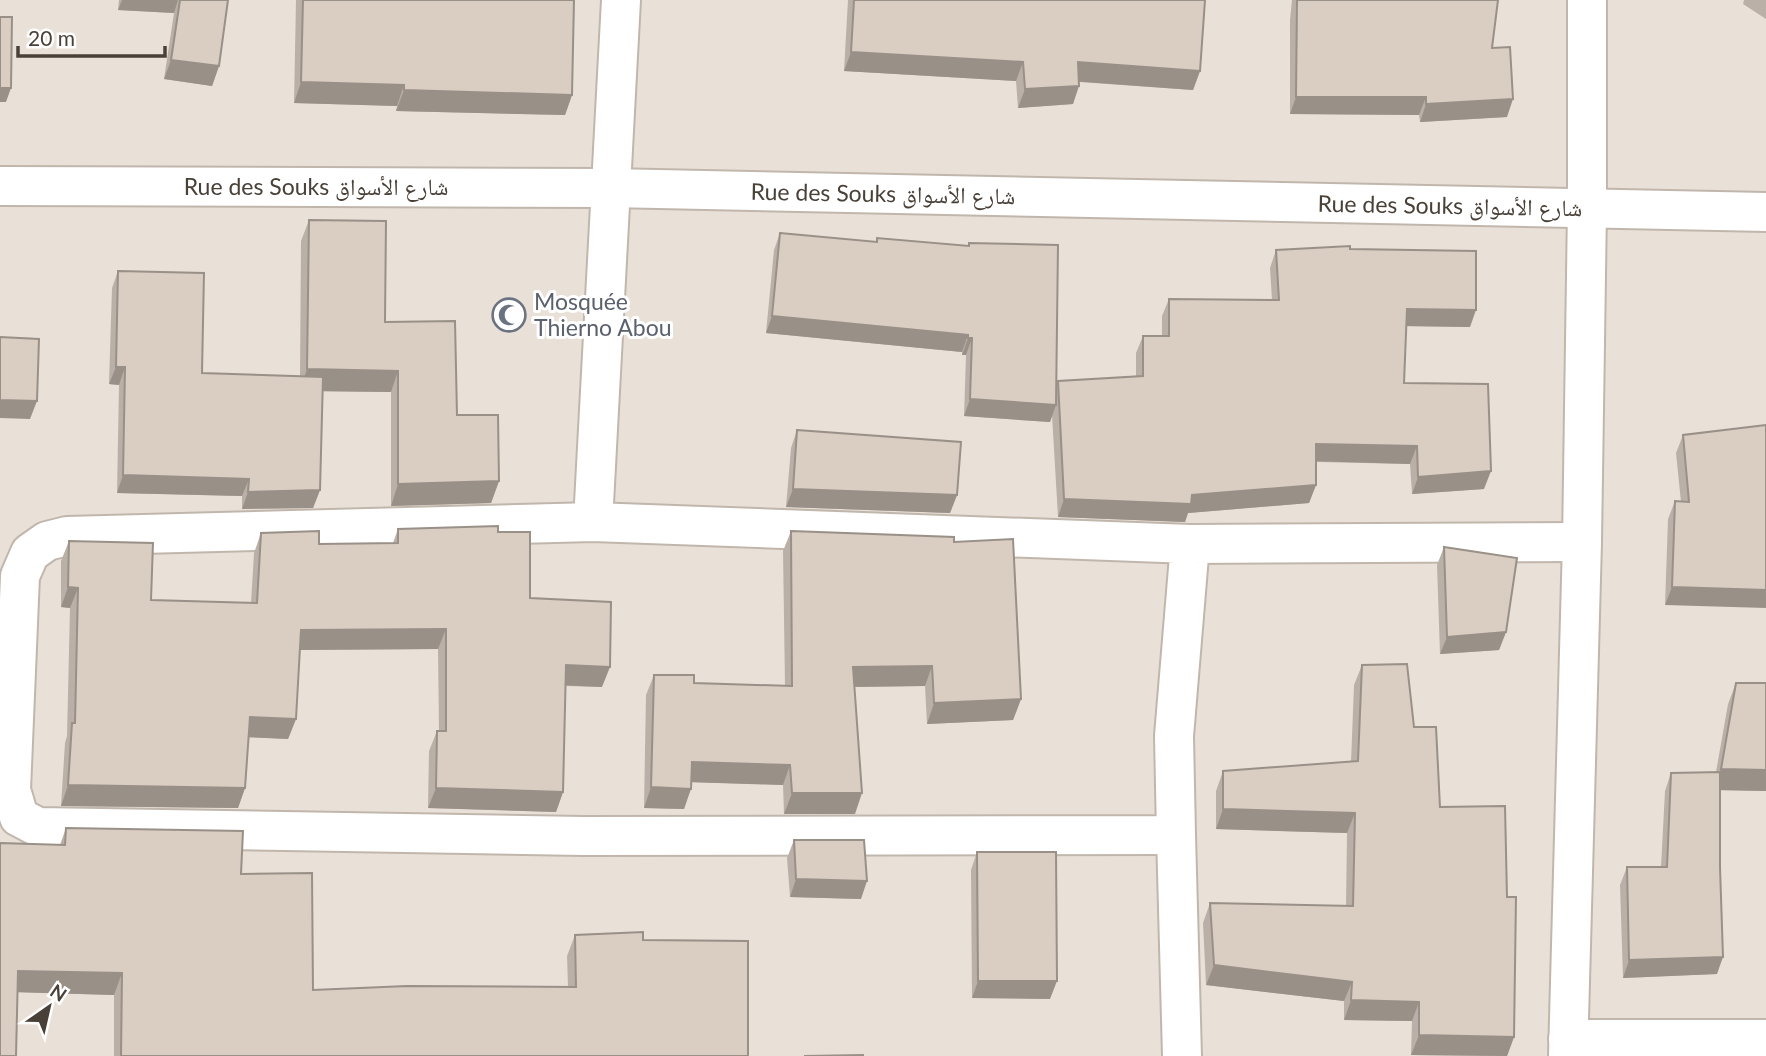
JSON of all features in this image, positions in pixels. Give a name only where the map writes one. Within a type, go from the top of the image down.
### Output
[{"type":"street","points":[[593,522],[621,0]]},
{"type":"street","points":[[1587,0],[1583,542],[1568,1047],[1766,1039]]},
{"type":"street","name":"Rue des Souks شارع الأسواق","points":[[0,186],[610,188],[1766,212]]},
{"type":"street","points":[[1176,835],[555,836],[38,827],[19,817],[11,790],[20,576],[30,554],[47,541],[67,536],[593,522],[1190,544],[1583,542]]},
{"type":"street","points":[[1182,1056],[1174,736],[1190,544]]},
{"type":"shaded area","points":[[0,0],[1766,0],[1766,1056],[0,1056]]},
{"type":"building","points":[[180,0],[228,0],[219,66],[171,60]]},
{"type":"building","points":[[303,0],[574,0],[572,95],[404,90],[404,85],[301,82]]},
{"type":"building","points":[[854,0],[1205,0],[1200,71],[1078,62],[1079,86],[1025,89],[1023,62],[851,52]]},
{"type":"building","points":[[1297,0],[1498,0],[1492,48],[1510,47],[1513,99],[1426,104],[1426,97],[1296,97]]},
{"type":"building","points":[[0,17],[12,17],[11,88],[0,88]]},
{"type":"building","points":[[309,220],[386,221],[385,322],[455,321],[457,415],[498,415],[499,481],[398,484],[398,371],[307,369]]},
{"type":"building","points":[[780,233],[877,242],[877,238],[969,246],[969,243],[1058,245],[1056,405],[970,399],[972,338],[968,338],[968,335],[772,316]]},
{"type":"building","points":[[1350,246],[1350,249],[1476,251],[1476,310],[1407,309],[1404,383],[1488,384],[1491,471],[1418,477],[1417,446],[1316,444],[1316,485],[1192,495],[1191,504],[1064,499],[1058,381],[1143,376],[1143,336],[1169,336],[1169,299],[1279,300],[1276,250]]},
{"type":"building","points":[[118,271],[204,273],[202,373],[323,377],[320,490],[248,492],[249,479],[123,475],[125,367],[116,367]]},
{"type":"building","points":[[0,337],[39,339],[37,401],[0,400]]},
{"type":"building","points":[[1766,425],[1766,590],[1672,587],[1675,501],[1689,502],[1683,435]]},
{"type":"building","points":[[797,430],[961,442],[957,495],[793,489]]},
{"type":"building","points":[[498,526],[498,532],[530,532],[530,598],[611,602],[610,667],[566,665],[563,792],[436,788],[437,731],[446,731],[446,629],[301,630],[296,719],[250,717],[245,788],[68,785],[72,723],[75,723],[78,588],[68,587],[69,541],[153,543],[151,600],[257,603],[261,533],[319,531],[319,544],[398,543],[398,529]]},
{"type":"building","points":[[791,531],[954,537],[954,542],[1013,539],[1021,699],[934,703],[932,666],[853,667],[862,793],[792,793],[790,765],[692,762],[691,789],[651,787],[654,675],[694,675],[694,683],[792,686]]},
{"type":"building","points":[[1444,547],[1517,558],[1506,632],[1447,637]]},
{"type":"building","points":[[1407,664],[1414,727],[1436,727],[1440,807],[1505,806],[1507,897],[1516,897],[1514,1037],[1419,1035],[1419,1002],[1351,1000],[1352,982],[1214,965],[1210,903],[1353,906],[1355,813],[1223,809],[1223,771],[1358,761],[1362,665]]},
{"type":"building","points":[[1736,683],[1766,683],[1766,770],[1721,769]]},
{"type":"building","points":[[1720,772],[1723,957],[1629,960],[1627,867],[1667,867],[1671,773]]},
{"type":"building","points":[[66,828],[243,831],[241,874],[312,873],[313,990],[407,986],[576,987],[575,935],[643,932],[643,940],[748,941],[748,1056],[121,1056],[122,973],[18,971],[16,1056],[0,1056],[0,843],[65,845]]},
{"type":"building","points":[[794,840],[864,840],[867,881],[796,879]]},
{"type":"building","points":[[977,852],[1056,852],[1057,981],[978,981]]},
{"type":"place","name":"Mosquée Thierno Abou","points":[[509,315]]}]
